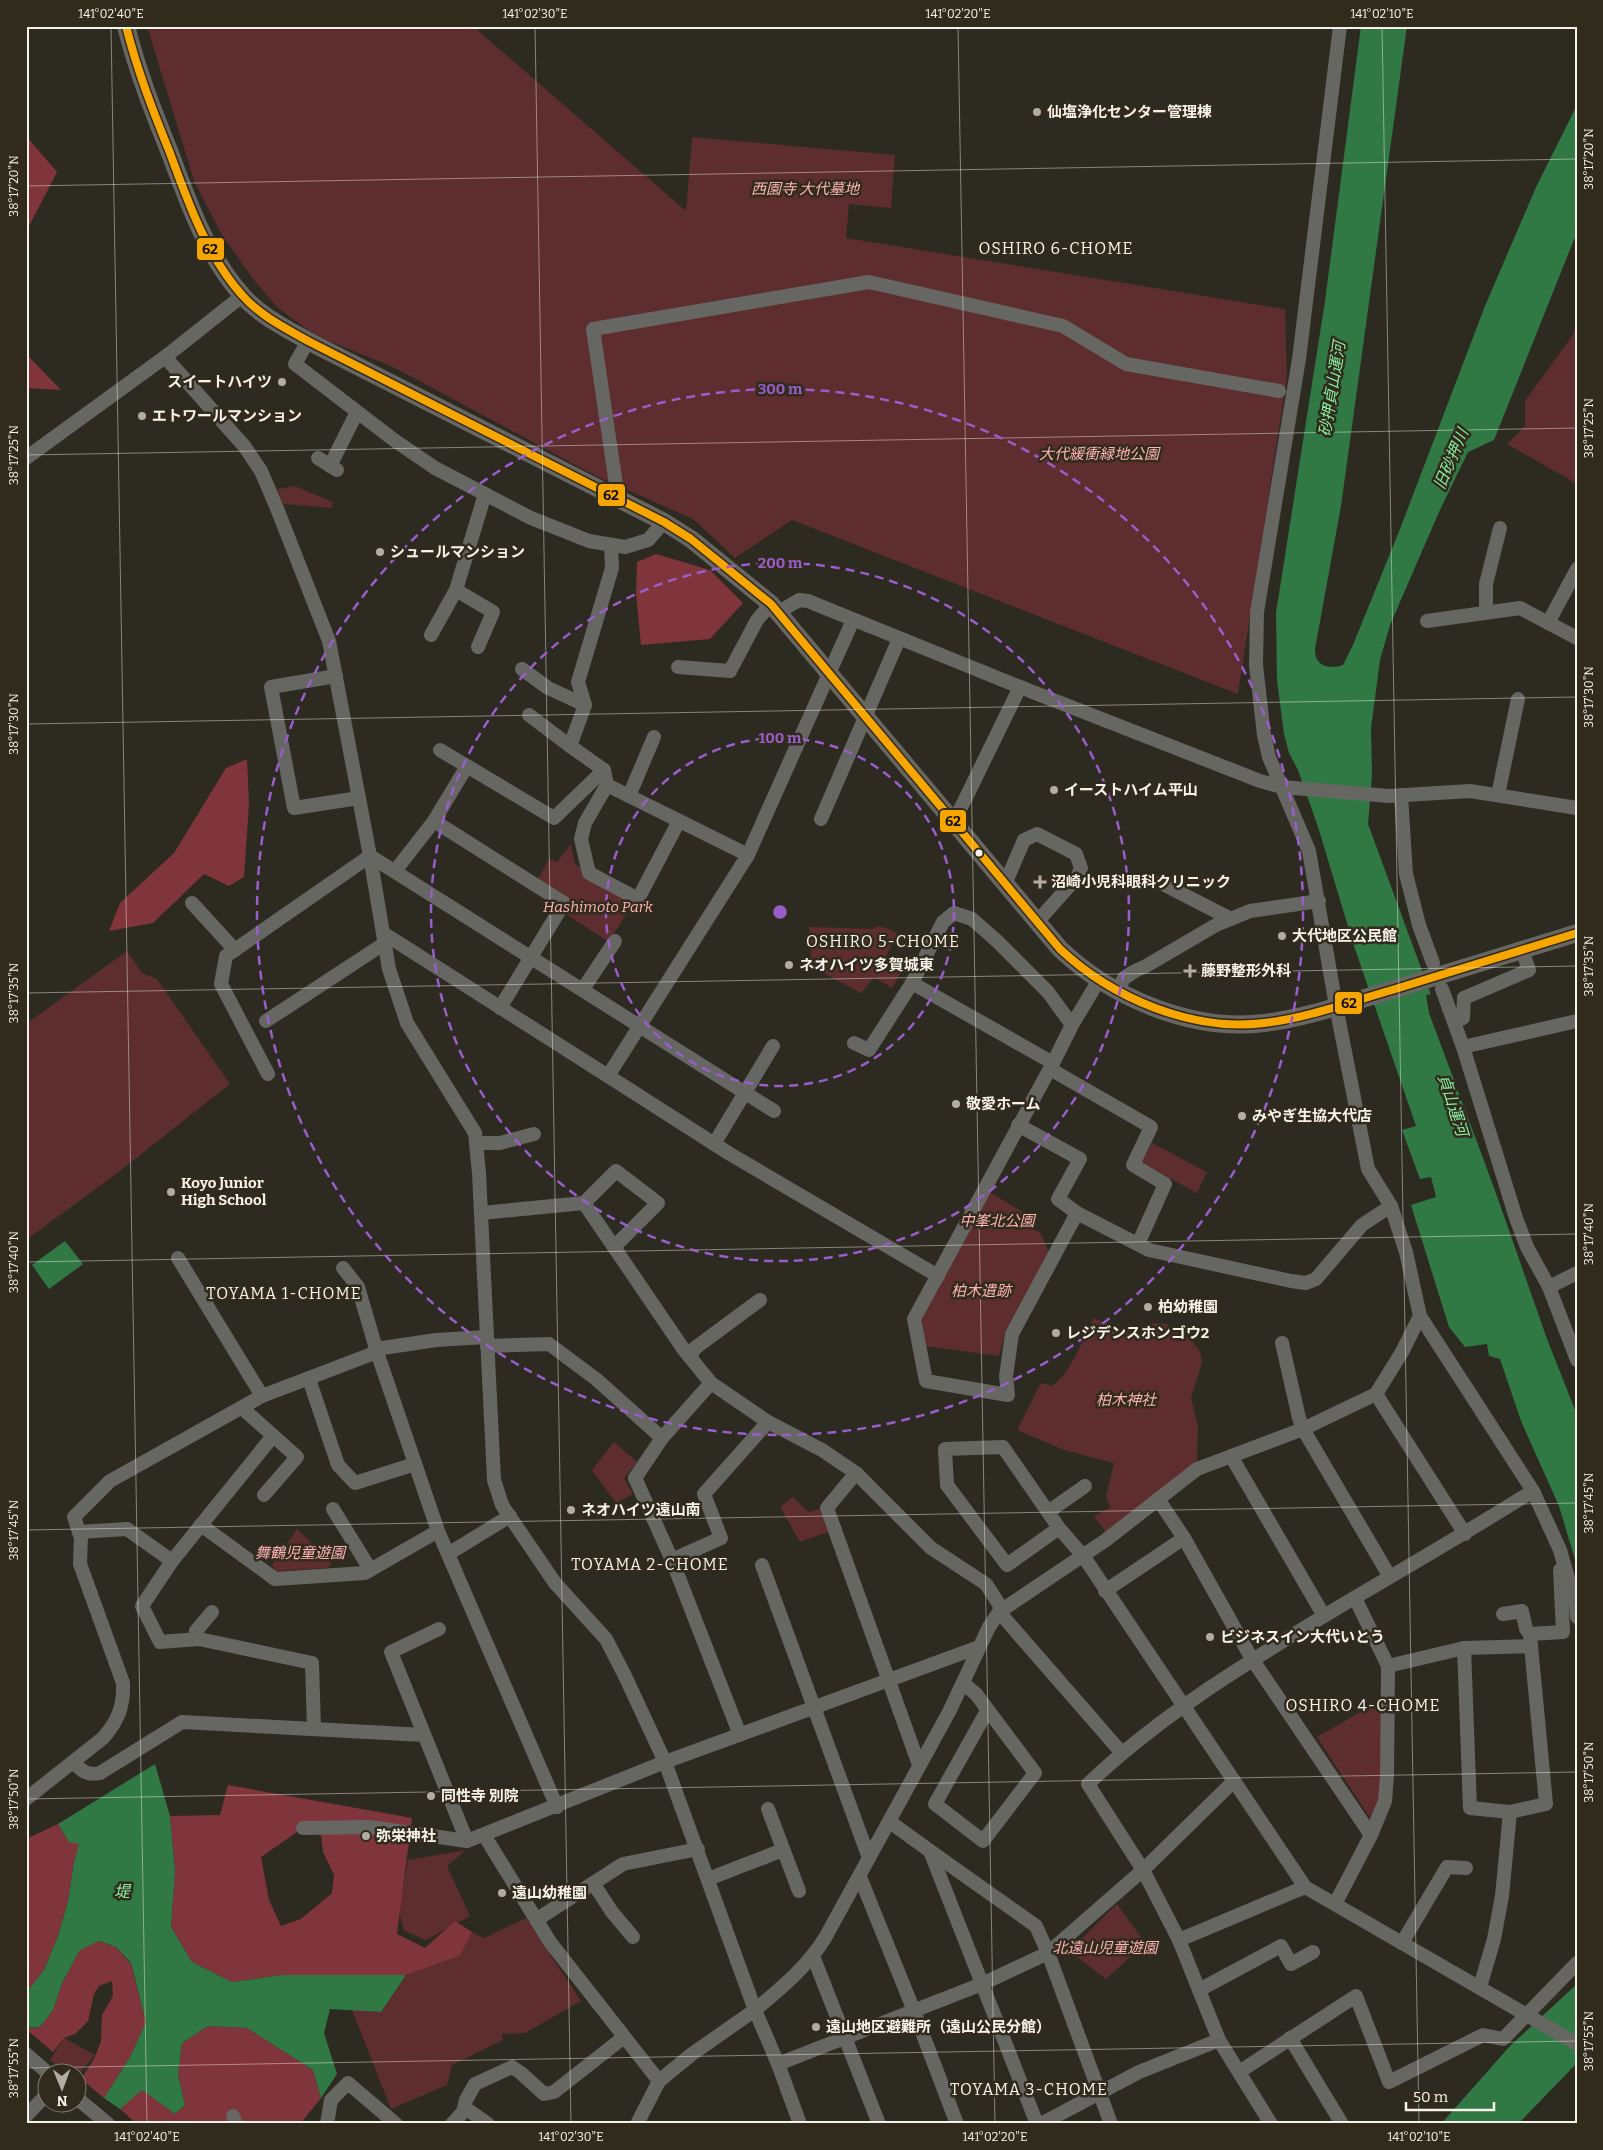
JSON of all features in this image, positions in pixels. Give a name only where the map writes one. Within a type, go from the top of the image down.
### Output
[{"type":"main road","points":[[126,26],[141,79],[192,209],[223,269],[242,296],[272,320],[308,341],[618,498],[664,522],[691,539],[775,608],[1037,922],[1071,960],[1099,980],[1145,1003],[1173,1013],[1228,1024],[1254,1024],[1282,1020],[1365,998],[1577,933]]},
{"type":"street","points":[[1340,26],[1299,359],[1257,612],[1256,665],[1264,735],[1269,757],[1309,851],[1336,1006],[1368,1169],[1391,1206],[1406,1252],[1420,1316],[1533,1491],[1560,1550],[1576,1606],[1577,1617]]},
{"type":"street","points":[[618,498],[593,329],[869,282],[1063,326],[1126,364],[1278,391]]},
{"type":"street","points":[[26,458],[165,357],[242,296]]},
{"type":"street","points":[[308,341],[296,364],[357,412],[435,468],[531,518],[589,541],[625,547],[648,540],[664,522]]},
{"type":"street","points":[[165,357],[245,447],[261,471],[276,506],[329,641],[370,856],[389,969],[407,1022],[475,1133],[481,1213],[494,1480],[500,1499],[555,1583],[606,1639],[666,1762],[755,2010],[778,2064],[800,2124]]},
{"type":"street","points":[[328,465],[357,412]]},
{"type":"street","points":[[431,635],[456,590],[485,494]]},
{"type":"street","points":[[1486,613],[1486,584],[1500,528]]},
{"type":"street","points":[[570,746],[585,705],[578,682],[612,568],[611,546]]},
{"type":"street","points":[[1548,623],[1577,569]]},
{"type":"street","points":[[456,590],[493,612],[478,647]]},
{"type":"street","points":[[678,666],[730,672],[757,620],[775,608],[799,600],[808,601],[1020,688],[1260,781],[1282,787],[1395,796],[1470,791],[1577,808]]},
{"type":"street","points":[[1427,621],[1520,608],[1577,638]]},
{"type":"street","points":[[608,1076],[697,939],[748,855],[853,620]]},
{"type":"street","points":[[821,820],[899,638]]},
{"type":"street","points":[[522,670],[548,688],[585,705]]},
{"type":"street","points":[[336,676],[271,687],[294,808],[359,798]]},
{"type":"street","points":[[954,822],[1020,688]]},
{"type":"street","points":[[1498,795],[1518,699]]},
{"type":"street","points":[[529,715],[604,770],[607,785],[585,823],[581,838],[588,874],[638,899],[679,821]]},
{"type":"street","points":[[629,796],[654,737]]},
{"type":"street","points":[[440,750],[554,818],[604,770]]},
{"type":"street","points":[[395,871],[434,821],[467,766]]},
{"type":"street","points":[[607,785],[748,855]]},
{"type":"street","points":[[1395,796],[1406,874],[1435,977],[1454,1021],[1516,1218],[1527,1247],[1549,1287],[1577,1360]]},
{"type":"street","points":[[434,821],[564,903],[500,1008]]},
{"type":"street","points":[[1005,884],[1024,840],[1037,834],[1076,854],[1081,868],[1078,876],[1037,922]]},
{"type":"street","points":[[370,856],[774,1111]]},
{"type":"street","points":[[268,1074],[221,984],[226,956],[370,856]]},
{"type":"street","points":[[1161,883],[1231,919]]},
{"type":"street","points":[[1118,990],[1124,978],[1135,971],[1231,919],[1250,911],[1319,901]]},
{"type":"street","points":[[192,903],[235,950]]},
{"type":"street","points":[[854,1043],[869,1050],[912,983],[943,922],[954,913],[972,919],[997,941],[1048,992],[1072,1025]]},
{"type":"street","points":[[384,938],[500,1008],[714,1144],[938,1276]]},
{"type":"street","points":[[266,1021],[384,938]]},
{"type":"street","points":[[583,989],[614,941]]},
{"type":"street","points":[[1454,1021],[1464,1018],[1464,998],[1529,970],[1522,950]]},
{"type":"street","points":[[1077,1213],[1012,1334],[1006,1376],[1008,1396],[926,1381],[914,1319],[1018,1125],[1052,1066],[1072,1025],[1099,980]]},
{"type":"street","points":[[912,983],[1152,1127],[1133,1165],[1165,1184],[1138,1244]]},
{"type":"street","points":[[1463,1048],[1577,1021]]},
{"type":"street","points":[[714,1144],[774,1046]]},
{"type":"street","points":[[1018,1125],[1080,1159],[1058,1199],[1077,1213],[1149,1250],[1245,1272],[1306,1283],[1316,1279],[1362,1225],[1391,1206]]},
{"type":"street","points":[[476,1143],[500,1143],[534,1134]]},
{"type":"street","points":[[481,1213],[584,1203],[616,1171],[658,1203],[614,1246]]},
{"type":"street","points":[[584,1203],[690,1357],[711,1383],[768,1422],[822,1450],[856,1473],[931,1548],[986,1584],[1001,1610],[1121,1752]]},
{"type":"street","points":[[178,1258],[262,1396]]},
{"type":"street","points":[[343,1268],[358,1287],[377,1351],[438,1531],[557,1807]]},
{"type":"street","points":[[1549,1287],[1577,1273]]},
{"type":"street","points":[[690,1357],[694,1348],[760,1300]]},
{"type":"street","points":[[637,2124],[658,2082],[692,2054],[755,2010],[813,1956],[890,1822],[964,1684],[979,1647],[1001,1610],[1084,1556],[1197,1469],[1304,1429],[1376,1394],[1402,1352],[1420,1316]]},
{"type":"street","points":[[26,1799],[103,1738],[112,1727],[124,1700],[123,1683],[80,1564],[81,1538],[74,1517],[110,1481],[262,1396],[377,1351],[436,1340],[548,1344],[596,1379],[662,1438]]},
{"type":"street","points":[[1282,1343],[1299,1418],[1304,1429],[1390,1576]]},
{"type":"street","points":[[309,1379],[338,1465],[355,1483],[415,1464]]},
{"type":"street","points":[[711,1383],[662,1438],[635,1478],[672,1560],[740,1735]]},
{"type":"street","points":[[1376,1394],[1464,1534]]},
{"type":"street","points":[[242,1408],[296,1457],[264,1495]]},
{"type":"street","points":[[672,1560],[721,1538],[704,1494],[768,1422]]},
{"type":"street","points":[[273,1436],[172,1561],[142,1606],[160,1642],[199,1639],[312,1663],[314,1728]]},
{"type":"street","points":[[1059,1528],[1007,1565],[947,1485],[945,1449],[1003,1447],[1059,1528],[1084,1556],[1105,1591],[1305,1887],[1577,2044]]},
{"type":"street","points":[[1231,1456],[1324,1616]]},
{"type":"street","points":[[856,1473],[827,1508],[919,1766]]},
{"type":"street","points":[[1048,1512],[1084,1486]]},
{"type":"street","points":[[1271,2124],[1219,2040],[1179,1940],[1143,1870],[1088,1784],[1121,1752],[1183,1706],[1252,1659],[1533,1491]]},
{"type":"street","points":[[1158,1500],[1184,1538],[1252,1659],[1371,1835]]},
{"type":"street","points":[[333,1509],[370,1569]]},
{"type":"street","points":[[448,1554],[510,1516]]},
{"type":"street","points":[[201,1525],[275,1579],[365,1572],[438,1531]]},
{"type":"street","points":[[79,1532],[126,1528],[172,1561]]},
{"type":"street","points":[[1105,1591],[1184,1538]]},
{"type":"street","points":[[1388,1666],[1464,1648],[1530,1640],[1563,1632],[1560,1550]]},
{"type":"street","points":[[762,1565],[869,1858]]},
{"type":"street","points":[[1335,1904],[1371,1835],[1384,1800],[1388,1776],[1388,1666],[1355,1598]]},
{"type":"street","points":[[1464,1648],[1470,1808],[1510,1812],[1546,1804],[1530,1640],[1522,1611],[1503,1614]]},
{"type":"street","points":[[199,1639],[196,1631],[212,1612]]},
{"type":"street","points":[[439,1629],[391,1652],[467,1841]]},
{"type":"street","points":[[304,1828],[369,1827],[467,1841],[557,1807],[666,1762],[979,1647]]},
{"type":"street","points":[[964,1684],[976,1694],[1035,1773],[983,1841],[935,1804],[988,1711]]},
{"type":"street","points":[[73,1762],[84,1773],[92,1775],[100,1773],[182,1722],[424,1735]]},
{"type":"street","points":[[778,2064],[982,1984],[1048,1953],[1143,1870],[1234,1781]]},
{"type":"street","points":[[768,1809],[799,1891]]},
{"type":"street","points":[[1480,1987],[1494,1938],[1502,1896],[1510,1812]]},
{"type":"street","points":[[890,1822],[1036,1926],[1048,1953],[1111,2124]]},
{"type":"street","points":[[484,1835],[550,1942],[658,2082]]},
{"type":"street","points":[[536,1920],[623,1864],[655,1856],[698,1849]]},
{"type":"street","points":[[708,1879],[783,1850]]},
{"type":"street","points":[[930,1851],[1039,2124],[1099,2091],[1139,2072],[1219,2040]]},
{"type":"street","points":[[1402,1943],[1448,1867],[1466,1868]]},
{"type":"street","points":[[860,1877],[957,2124]]},
{"type":"street","points":[[594,1883],[612,1912],[633,1937]]},
{"type":"street","points":[[1179,1940],[1305,1887]]},
{"type":"street","points":[[1199,1990],[1281,1946],[1290,1964],[1313,1952]]},
{"type":"street","points":[[813,1956],[847,2038],[879,2124]]},
{"type":"street","points":[[1239,2072],[1356,1996],[1389,2082],[1483,2035],[1503,2039],[1577,1963]]},
{"type":"street","points":[[452,2124],[463,2112],[466,2100],[474,2084],[512,2067],[544,2094],[554,2092],[624,2037]]},
{"type":"street","points":[[1290,2038],[1342,2124]]},
{"type":"street","points":[[26,2054],[38,2065]]},
{"type":"street","points":[[327,2124],[331,2100],[348,2083],[396,2124]]},
{"type":"street","points":[[26,2116],[38,2104]]},
{"type":"street","points":[[88,2107],[108,2124]]},
{"type":"street","points":[[463,2112],[468,2110],[488,2124]]},
{"type":"green space","name":"大代緩衝緑地公園","points":[[147,26],[473,26],[686,211],[692,137],[895,155],[891,208],[849,204],[846,238],[1285,309],[1287,377],[1238,694],[792,520],[735,558],[693,519],[598,477],[395,368],[315,335],[278,308],[253,279],[222,235],[194,181]]},
{"type":"green space","points":[[1577,326],[1577,484],[1507,444],[1525,426],[1525,401],[1572,336]]},
{"type":"green space","points":[[295,486],[333,502],[332,508],[283,504],[277,489]]},
{"type":"green space","name":"Hashimoto Park","points":[[571,844],[575,864],[634,901],[609,942],[566,914],[570,906],[536,883],[549,859],[557,862]]},
{"type":"green space","points":[[877,926],[890,929],[897,934],[883,963],[901,972],[892,988],[874,977],[861,993],[812,967],[809,927],[874,929]]},
{"type":"green space","points":[[127,951],[142,973],[157,979],[230,1084],[116,1174],[26,1240],[26,1024]]},
{"type":"green space","points":[[1152,1143],[1207,1172],[1197,1193],[1142,1163]]},
{"type":"green space","name":"柏木遺跡","points":[[988,1191],[1024,1213],[1020,1224],[1040,1232],[1049,1252],[1006,1330],[999,1356],[925,1346],[920,1319]]},
{"type":"green space","name":"柏木神社","points":[[1094,1318],[1131,1334],[1141,1336],[1153,1323],[1166,1324],[1193,1342],[1200,1352],[1202,1363],[1191,1398],[1198,1426],[1197,1469],[1110,1538],[1094,1516],[1110,1508],[1106,1496],[1114,1463],[1064,1450],[1017,1430],[1041,1383],[1052,1386],[1072,1363]]},
{"type":"green space","points":[[614,1442],[637,1462],[624,1478],[633,1494],[616,1503],[592,1470]]},
{"type":"green space","points":[[793,1497],[808,1512],[820,1509],[828,1532],[800,1542],[780,1507]]},
{"type":"green space","name":"舞鶴児童遊園","points":[[297,1529],[332,1563],[327,1568],[276,1571],[272,1565]]},
{"type":"green space","points":[[1381,1700],[1382,1797],[1370,1818],[1317,1737]]},
{"type":"green space","points":[[466,1850],[447,1866],[470,1916],[426,1940],[404,1931],[399,1911],[408,1860]]},
{"type":"green space","name":"北遠山児童遊園","points":[[1117,1904],[1145,1943],[1106,1979],[1069,1951]]},
{"type":"green space","points":[[526,1918],[581,2001],[525,2033],[502,2034],[503,2040],[452,2065],[447,2085],[391,2109],[352,2010],[381,2012],[406,1975],[460,1956],[472,1932],[484,1938]]},
{"type":"green space","points":[[64,2038],[95,2055],[88,2063],[53,2062],[50,2060]]},
{"type":"shaded area","points":[[26,136],[57,172],[26,232]]},
{"type":"shaded area","points":[[26,354],[61,390],[26,388]]},
{"type":"shaded area","points":[[656,554],[710,570],[743,603],[710,639],[641,645],[636,594],[637,562]]},
{"type":"shaded area","points":[[247,759],[249,804],[244,877],[229,886],[204,874],[153,923],[109,931],[120,903],[174,853],[226,768]]},
{"type":"shaded area","points":[[228,1785],[412,1818],[397,1934],[425,1948],[455,1921],[472,1932],[460,1956],[406,1975],[282,1975],[232,1982],[192,1962],[171,1927],[175,1871],[170,1816],[220,1815]],"holes":[[[297,1832],[321,1834],[323,1852],[334,1875],[332,1893],[301,1919],[281,1926],[269,1900],[261,1857]]]},
{"type":"shaded area","points":[[58,1824],[69,1842],[80,1843],[74,1862],[68,1901],[58,1936],[44,1970],[26,1993],[26,1839]]},
{"type":"shaded area","points":[[98,1941],[116,1947],[131,1964],[146,2022],[130,2057],[104,2098],[88,2085],[88,2068],[101,2041],[102,2015],[113,1996],[112,1981],[99,1986],[94,1994],[88,2021],[75,2034],[64,2038],[53,2052],[26,2029],[40,2027],[53,2010],[62,1983],[80,1950]]},
{"type":"shaded area","points":[[208,2026],[247,2028],[313,2070],[321,2098],[300,2124],[137,2124],[120,2109],[142,2089],[175,2114],[185,2105],[178,2075],[182,2043]]},
{"type":"water","points":[[1361,26],[1407,26],[1341,506],[1315,649],[1317,659],[1328,667],[1343,665],[1353,645],[1400,529],[1485,306],[1537,185],[1577,105],[1577,232],[1494,440],[1468,452],[1439,512],[1390,625],[1380,660],[1371,728],[1372,776],[1368,824],[1435,1006],[1490,1176],[1547,1339],[1577,1415],[1577,1566],[1559,1506],[1521,1421],[1500,1359],[1489,1356],[1487,1344],[1465,1347],[1449,1327],[1411,1205],[1436,1197],[1431,1177],[1420,1179],[1402,1130],[1416,1126],[1354,946],[1318,827],[1298,770],[1289,753],[1284,734],[1277,680],[1276,613],[1325,301]]},
{"type":"water","points":[[65,1241],[83,1264],[49,1289],[32,1265]]},
{"type":"water","name":"堤","points":[[155,1764],[170,1816],[175,1871],[171,1927],[192,1962],[232,1982],[282,1975],[406,1975],[381,2012],[330,2009],[324,2033],[337,2074],[321,2098],[313,2070],[247,2028],[208,2026],[182,2043],[178,2075],[185,2105],[175,2114],[142,2090],[120,2109],[104,2098],[130,2057],[146,2022],[131,1963],[116,1947],[99,1941],[80,1950],[62,1983],[53,2010],[40,2027],[26,2028],[26,1993],[44,1970],[58,1936],[68,1901],[79,1844],[69,1842],[58,1824]]},
{"type":"water","points":[[1577,1984],[1577,2063],[1518,2124],[1441,2124],[1510,2046]]},
{"type":"pier","points":[[1434,994],[1492,1175],[1531,1287],[1429,1013],[1426,995]]},
{"type":"transit line","name":"62","points":[[126,26],[146,90],[200,228],[230,280],[256,309],[308,341],[664,522],[691,539],[771,604],[1060,949],[1081,967],[1104,982],[1154,1008],[1182,1016],[1209,1022],[1264,1023],[1328,1009],[1577,933]]},
{"type":"place","name":"仙塩浄化センター管理棟","points":[[1037,112]]},
{"type":"place","name":"スイートハイツ","points":[[282,382]]},
{"type":"place","name":"エトワールマンション","points":[[142,416]]},
{"type":"place","name":"シュールマンション","points":[[380,552]]},
{"type":"place","name":"イーストハイム平山","points":[[1054,790]]},
{"type":"place","name":"沼崎小児科眼科クリニック","points":[[1040,882]]},
{"type":"place","name":"大代地区公民館","points":[[1282,936]]},
{"type":"place","name":"ネオハイツ多賀城東","points":[[789,965]]},
{"type":"place","name":"藤野整形外科","points":[[1190,971]]},
{"type":"place","name":"敬愛ホーム","points":[[956,1104]]},
{"type":"place","name":"みやぎ生協大代店","points":[[1242,1116]]},
{"type":"place","name":"Koyo Junior High School","points":[[171,1192]]},
{"type":"place","name":"柏幼稚園","points":[[1148,1307]]},
{"type":"place","name":"レジデンスホンゴウ2","points":[[1056,1333]]},
{"type":"place","name":"ネオハイツ遠山南","points":[[571,1510]]},
{"type":"place","name":"ビジネスイン大代いとう","points":[[1210,1637]]},
{"type":"place","name":"同性寺 別院","points":[[431,1796]]},
{"type":"place","name":"弥栄神社","points":[[366,1836]]},
{"type":"place","name":"遠山幼稚園","points":[[502,1893]]},
{"type":"place","name":"遠山地区避難所（遠山公民分館）","points":[[816,2027]]},
{"type":"district","name":"OSHIRO 6-CHOME","points":[[1056,248]]},
{"type":"district","name":"OSHIRO 5-CHOME","points":[[883,941]]},
{"type":"district","name":"TOYAMA 1-CHOME","points":[[284,1293]]},
{"type":"district","name":"TOYAMA 2-CHOME","points":[[650,1564]]},
{"type":"district","name":"OSHIRO 4-CHOME","points":[[1363,1705]]},
{"type":"district","name":"TOYAMA 3-CHOME","points":[[1029,2089]]},
{"type":"park label","name":"西園寺 大代墓地","points":[[805,189]]},
{"type":"park label","name":"中峯北公園","points":[[997,1221]]},
{"type":"water label","name":"砂押貞山運河","points":[[1332,389]]},
{"type":"water label","name":"旧砂押川","points":[[1451,459]]},
{"type":"water label","name":"貞山運河","points":[[1453,1105]]}]
